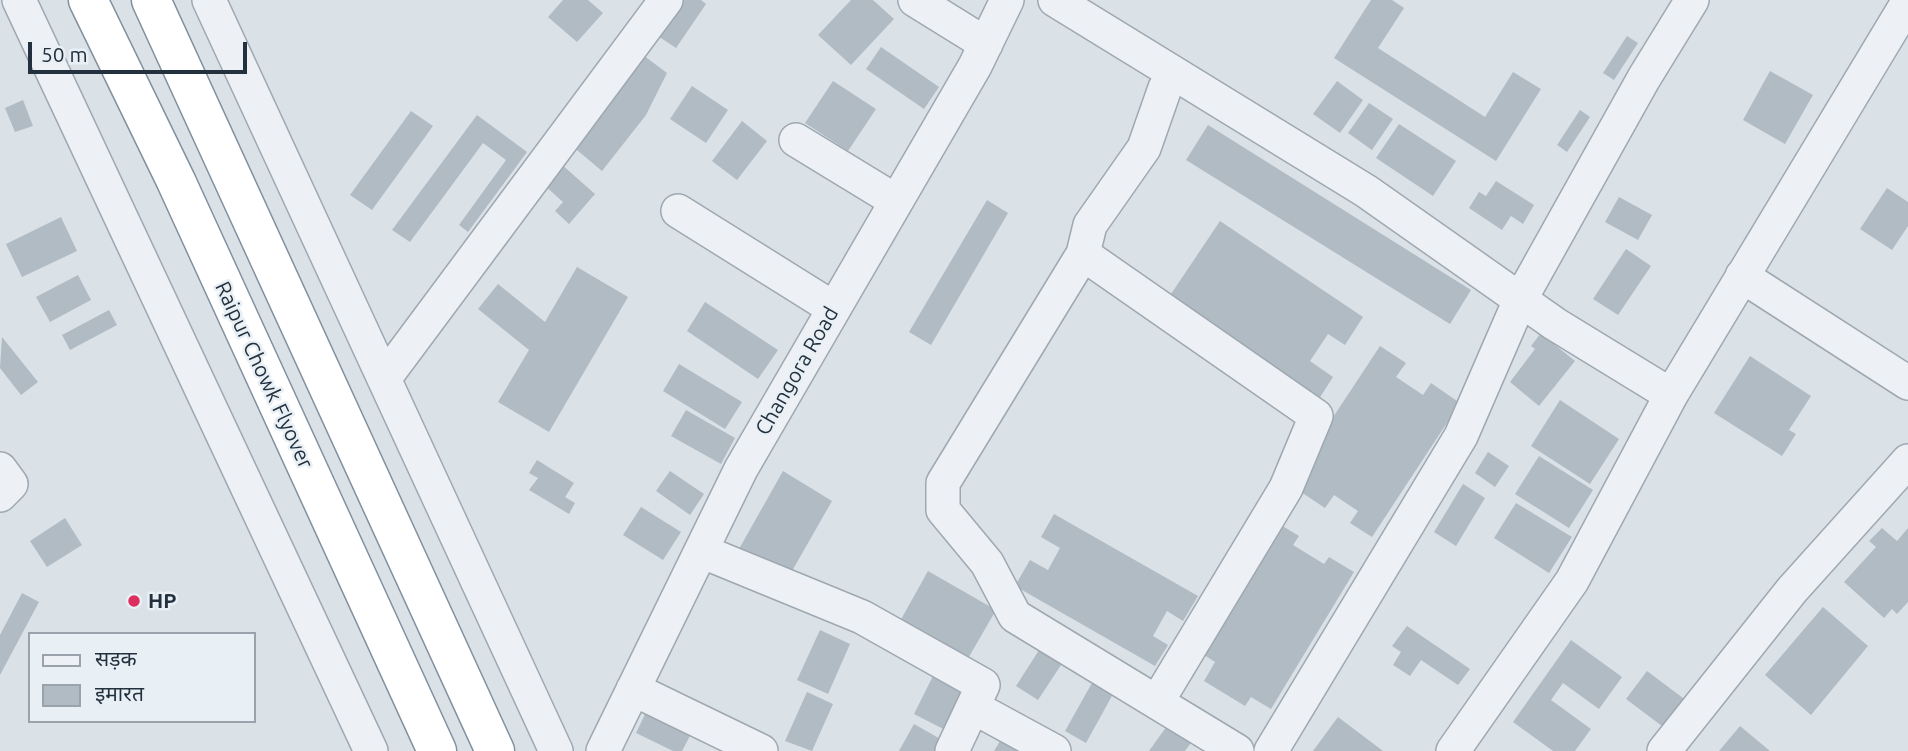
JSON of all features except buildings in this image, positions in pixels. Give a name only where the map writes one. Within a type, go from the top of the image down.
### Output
[{"type":"highway","name":"Raipur Chowk Flyover","points":[[88,0],[176,181],[437,751]]},
{"type":"highway","points":[[151,0],[495,751]]},
{"type":"street","points":[[19,0],[371,751]]},
{"type":"street","points":[[209,0],[556,751]]},
{"type":"street","points":[[384,379],[666,0]]},
{"type":"street","points":[[915,0],[986,44]]},
{"type":"street","name":"Changora Road","points":[[603,751],[741,469],[897,201],[986,44],[1007,0]]},
{"type":"street","points":[[1055,0],[1366,191],[1520,300],[1671,395]]},
{"type":"street","points":[[1270,751],[1461,436],[1520,300],[1644,78],[1692,0]]},
{"type":"street","points":[[1454,751],[1572,581],[1671,395],[1908,2]]},
{"type":"street","points":[[1175,74],[1165,88],[1144,148],[1090,225],[1083,254],[943,483],[943,510],[987,563],[1015,616],[1237,751]]},
{"type":"street","points":[[796,140],[897,201]]},
{"type":"street","points":[[678,211],[833,308]]},
{"type":"street","points":[[1083,254],[1316,416],[1286,488],[1157,702]]},
{"type":"street","points":[[1742,276],[1908,383]]},
{"type":"street","points":[[1664,751],[1792,590],[1908,461]]},
{"type":"street","points":[[0,469],[11,484],[0,495]]},
{"type":"street","points":[[701,551],[862,617],[983,685],[953,751]]},
{"type":"street","points":[[632,689],[761,751]]},
{"type":"street","points":[[973,707],[1054,751]]},
{"type":"place","name":"HP","points":[[134,601]]}]
